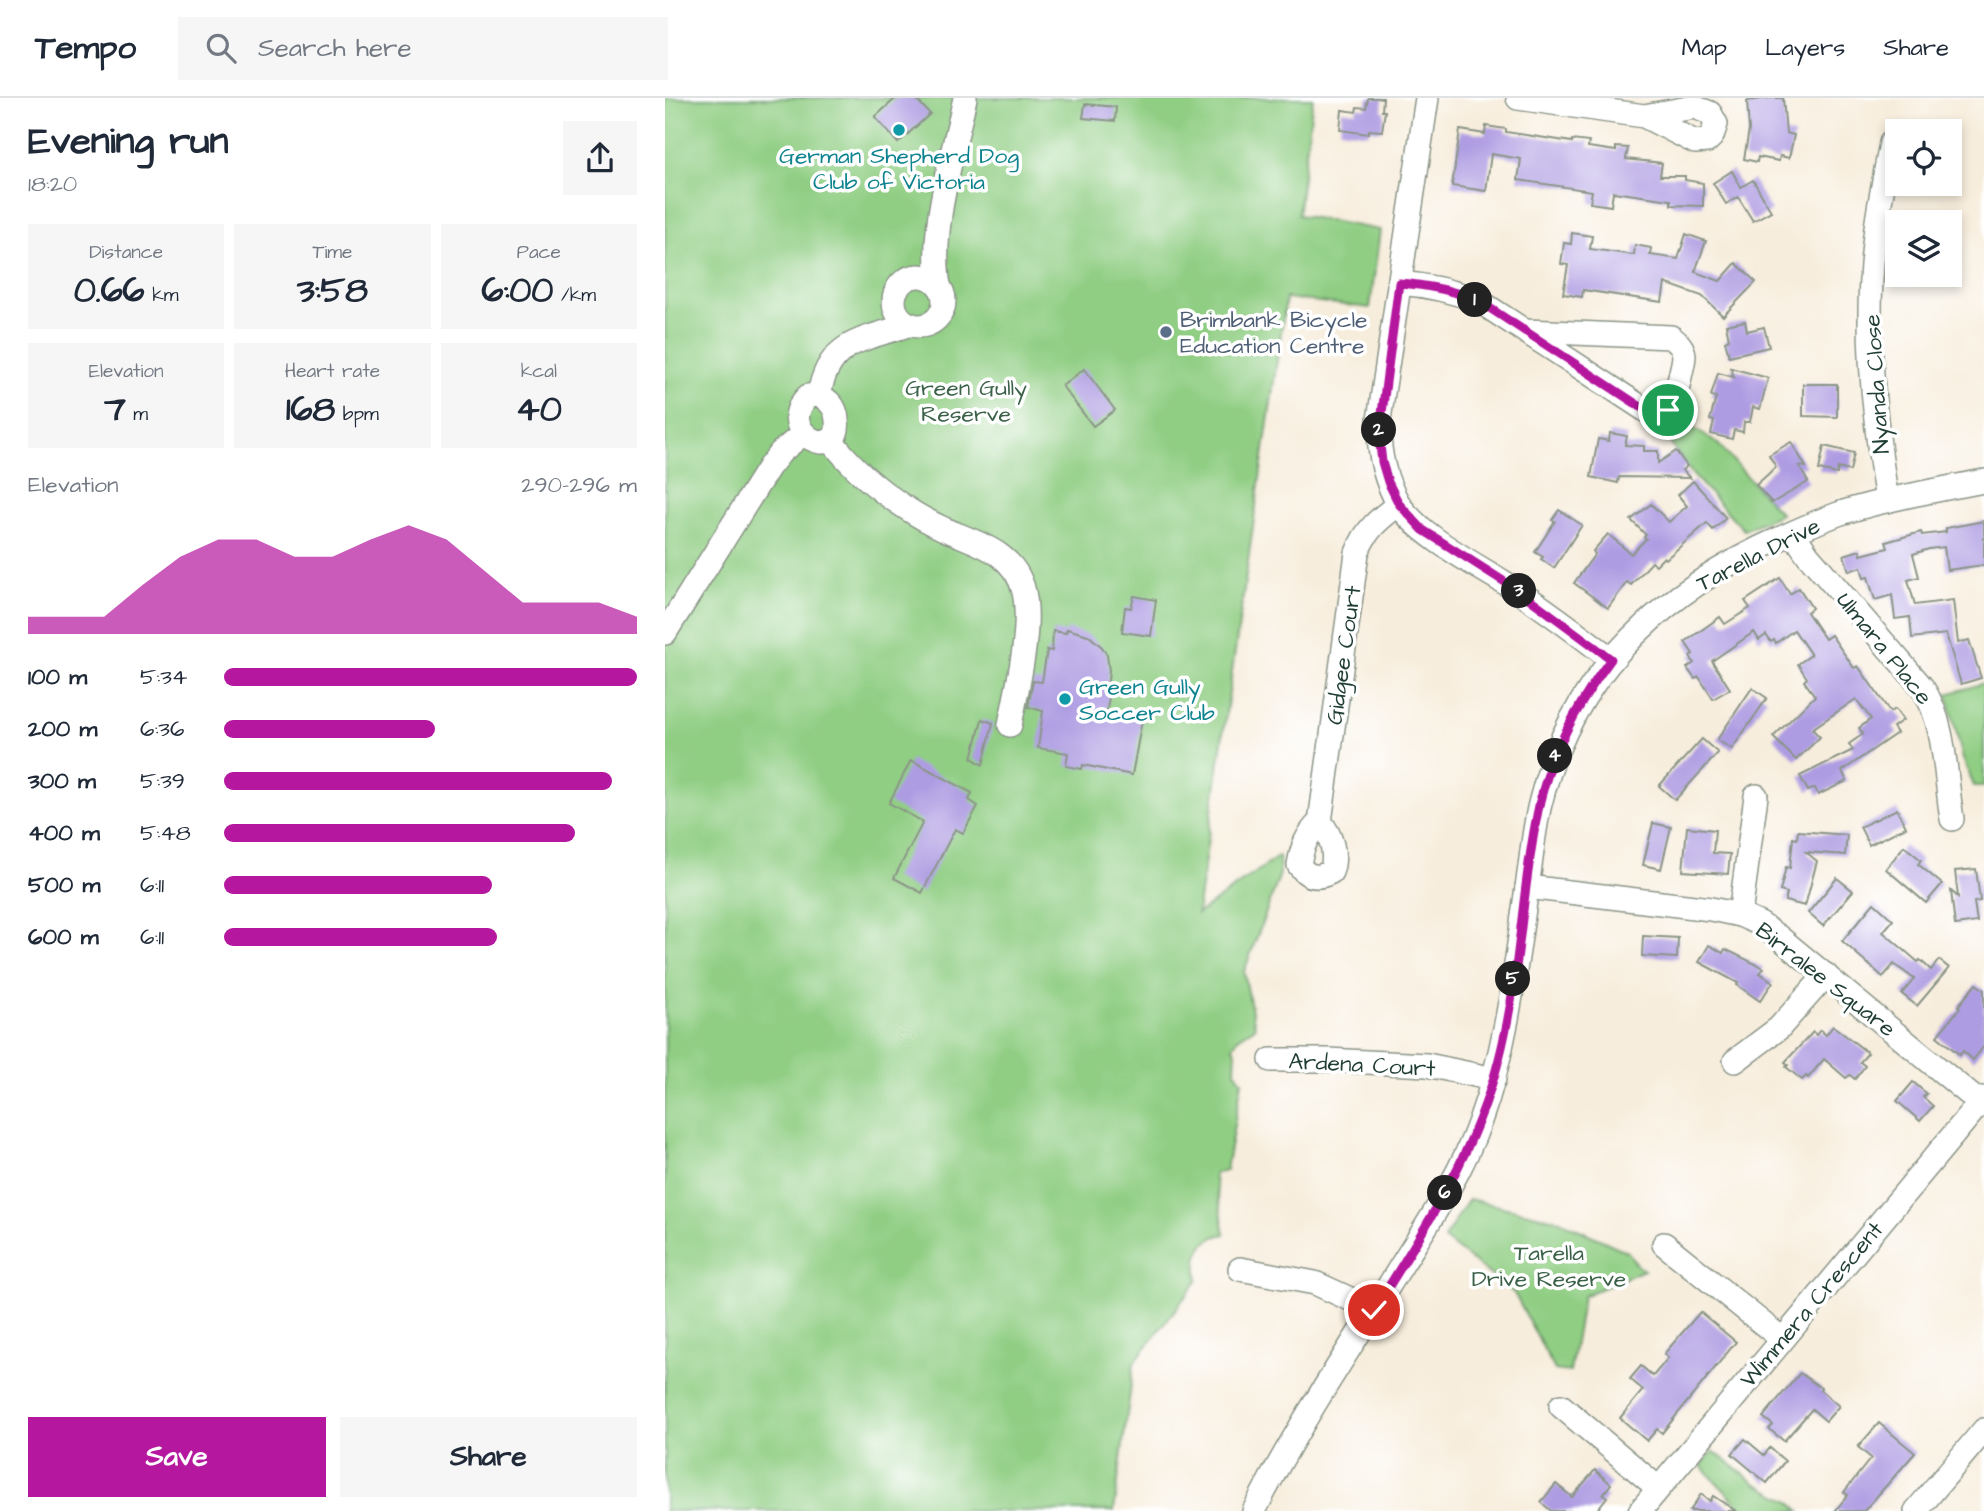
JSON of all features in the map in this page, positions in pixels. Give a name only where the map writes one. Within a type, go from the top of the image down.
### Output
[{"type":"street","points":[[876,334],[895,304],[898,288],[910,277],[931,247],[940,218],[965,98]]},
{"type":"street","points":[[1427,98],[1379,436],[1388,482],[1399,504],[1423,530],[1519,591],[1611,659]]},
{"type":"street","points":[[1518,98],[1644,116]]},
{"type":"street","name":"Nyanda Close","points":[[1885,175],[1875,229],[1871,300],[1875,426],[1887,501]]},
{"type":"street","points":[[819,395],[822,375],[836,354],[876,334],[910,324],[922,325],[939,316],[944,298],[935,266],[940,218]]},
{"type":"street","points":[[910,277],[926,277],[939,286]]},
{"type":"street","points":[[1399,283],[1422,285],[1479,301],[1647,411],[1657,414],[1668,410],[1675,399],[1684,355],[1681,345],[1671,337],[1526,331]]},
{"type":"street","points":[[895,304],[900,316],[910,324]]},
{"type":"street","points":[[819,395],[829,401],[837,414],[837,432],[831,440],[818,443],[804,433],[798,422],[798,408],[807,396],[819,395]]},
{"type":"street","points":[[665,633],[769,467],[781,452],[804,433]]},
{"type":"street","points":[[831,440],[851,466],[877,488],[908,510],[994,550],[1007,560],[1018,574],[1024,590],[1027,622],[1010,725]]},
{"type":"street","name":"Tarella Drive","points":[[1254,1511],[1305,1421],[1428,1224],[1464,1159],[1480,1123],[1506,1027],[1541,800],[1552,764],[1576,712],[1611,659],[1635,633],[1682,593],[1737,559],[1840,513],[1984,481]]},
{"type":"street","name":"Gidgee Court","points":[[1321,822],[1357,553],[1361,540],[1370,528],[1399,504]]},
{"type":"street","name":"Ulmara Place","points":[[1793,533],[1808,555],[1908,670],[1931,701],[1938,717],[1952,819]]},
{"type":"street","points":[[1740,915],[1756,796]]},
{"type":"street","name":"Birralee Square","points":[[1527,887],[1711,909],[1740,915],[1760,924],[1982,1101]]},
{"type":"street","points":[[1735,1061],[1779,1028],[1826,975]]},
{"type":"street","name":"Ardena Court","points":[[1271,1060],[1327,1059],[1427,1065],[1494,1079]]},
{"type":"street","name":"Wimmera Crescent","points":[[1640,1511],[1982,1101]]},
{"type":"street","points":[[1664,1244],[1782,1339]]},
{"type":"street","points":[[1240,1269],[1315,1283],[1374,1310]]},
{"type":"street","points":[[1561,1406],[1658,1488]]},
{"type":"street","points":[[1916,1511],[1984,1430]]},
{"type":"green space","name":"Green Gully Reserve","points":[[665,98],[1313,98],[1298,215],[1380,230],[1370,308],[1286,298],[1197,914],[1279,856],[1280,874],[1244,972],[1255,1027],[1238,1038],[1233,1047],[1236,1051],[1235,1071],[1242,1081],[1226,1170],[1214,1174],[1225,1234],[1209,1240],[1200,1250],[1198,1280],[1134,1363],[1114,1511],[665,1511]]},
{"type":"green space","points":[[1682,421],[1718,444],[1781,514],[1744,530],[1693,475],[1661,430]]},
{"type":"green space","points":[[1984,683],[1984,786],[1974,786],[1963,759],[1947,694]]},
{"type":"green space","name":"Tarella Drive Reserve","points":[[1469,1199],[1558,1220],[1628,1252],[1644,1270],[1583,1296],[1570,1372],[1555,1370],[1514,1293],[1444,1239]]},
{"type":"green space","points":[[1713,1451],[1757,1484],[1789,1501],[1800,1511],[1744,1511],[1701,1466]]},
{"type":"building","name":"German Shepherd Dog Club of Victoria","points":[[896,98],[915,98],[930,114],[898,143],[875,117]]},
{"type":"building","points":[[1368,98],[1383,98],[1382,111],[1385,111],[1382,131],[1369,130],[1368,134],[1340,130],[1342,110],[1356,112],[1357,107],[1366,108]]},
{"type":"building","points":[[1783,98],[1786,133],[1794,135],[1789,158],[1780,156],[1779,161],[1758,157],[1757,162],[1744,159],[1749,130],[1747,101]]},
{"type":"building","points":[[1085,104],[1116,107],[1115,121],[1083,118]]},
{"type":"building","points":[[1486,126],[1506,129],[1506,132],[1589,142],[1588,147],[1616,151],[1616,147],[1628,148],[1626,159],[1662,163],[1660,176],[1685,176],[1685,180],[1703,183],[1703,206],[1671,205],[1671,200],[1613,192],[1611,206],[1590,203],[1592,191],[1518,180],[1521,159],[1491,154],[1486,191],[1452,186],[1460,130],[1485,134]]},
{"type":"building","points":[[1732,171],[1741,187],[1753,180],[1771,211],[1753,221],[1738,197],[1726,204],[1713,183]]},
{"type":"building","points":[[1572,233],[1592,236],[1590,249],[1634,255],[1635,245],[1651,248],[1650,255],[1678,259],[1686,234],[1706,241],[1695,272],[1720,281],[1736,263],[1756,282],[1723,316],[1702,296],[1665,283],[1662,302],[1583,290],[1582,297],[1563,294],[1568,265],[1561,264],[1564,243],[1571,244]]},
{"type":"building","points":[[1745,321],[1747,331],[1764,327],[1769,347],[1729,356],[1725,341],[1729,339],[1726,325]]},
{"type":"building","points":[[1731,368],[1768,378],[1760,409],[1753,407],[1750,422],[1744,422],[1743,432],[1734,430],[1732,439],[1711,434],[1714,421],[1710,420],[1716,397],[1711,396],[1718,373],[1734,377]]},
{"type":"building","points":[[1084,369],[1115,410],[1093,426],[1062,386]]},
{"type":"building","points":[[1803,384],[1837,384],[1837,417],[1803,416]]},
{"type":"building","points":[[1610,433],[1627,436],[1625,445],[1644,446],[1644,451],[1658,451],[1658,463],[1676,451],[1687,466],[1682,470],[1690,478],[1619,477],[1618,483],[1591,477],[1598,439],[1609,441]]},
{"type":"building","points":[[1791,442],[1806,467],[1799,466],[1808,482],[1772,503],[1756,485],[1776,467],[1769,455]]},
{"type":"building","points":[[1824,446],[1854,453],[1850,471],[1838,468],[1837,474],[1819,470]]},
{"type":"building","points":[[1693,481],[1726,518],[1713,530],[1707,523],[1666,559],[1664,557],[1656,565],[1652,562],[1631,585],[1627,582],[1608,608],[1574,583],[1595,554],[1593,551],[1608,534],[1631,554],[1646,539],[1646,535],[1631,520],[1651,504],[1669,522],[1687,506],[1678,495]]},
{"type":"building","points":[[1559,510],[1582,525],[1554,568],[1535,552]]},
{"type":"building","points":[[1984,521],[1984,565],[1947,570],[1944,547],[1929,549],[1913,554],[1919,577],[1908,580],[1915,605],[1953,600],[1958,643],[1969,640],[1981,678],[1961,684],[1946,634],[1912,638],[1910,617],[1895,619],[1892,595],[1875,600],[1868,577],[1864,578],[1861,567],[1849,571],[1844,555],[1860,550],[1861,555],[1888,548],[1886,542],[1921,532],[1922,535],[1946,532],[1946,528]]},
{"type":"building","points":[[1780,578],[1790,594],[1799,588],[1812,608],[1807,612],[1825,639],[1831,635],[1854,668],[1858,666],[1890,712],[1895,709],[1903,720],[1893,727],[1897,733],[1842,771],[1847,781],[1818,795],[1815,788],[1808,791],[1800,776],[1853,750],[1849,744],[1863,734],[1859,728],[1871,719],[1856,699],[1812,729],[1820,737],[1796,760],[1773,737],[1815,696],[1804,681],[1807,678],[1798,664],[1811,655],[1794,630],[1776,643],[1774,640],[1771,642],[1766,635],[1759,640],[1754,632],[1712,661],[1730,689],[1713,699],[1699,677],[1695,679],[1687,668],[1694,663],[1690,656],[1693,654],[1685,642],[1720,617],[1725,624],[1750,608],[1745,601]]},
{"type":"building","points":[[1134,596],[1156,600],[1151,636],[1122,632],[1125,607],[1131,608]]},
{"type":"building","name":"Green Gully Soccer Club","points":[[1067,629],[1088,635],[1107,655],[1107,691],[1110,692],[1106,714],[1142,720],[1132,775],[1083,765],[1082,769],[1066,766],[1068,753],[1038,748],[1043,711],[1028,707],[1033,681],[1042,682],[1047,650],[1052,651],[1053,631],[1066,633]]},
{"type":"building","points":[[1752,688],[1767,698],[1732,749],[1717,740]]},
{"type":"building","points":[[982,719],[993,723],[983,765],[972,758]]},
{"type":"building","points":[[1702,739],[1718,753],[1675,800],[1659,786]]},
{"type":"building","points":[[911,760],[972,793],[969,800],[978,806],[963,833],[955,829],[922,893],[894,878],[923,822],[889,803]]},
{"type":"building","points":[[1897,809],[1906,827],[1869,845],[1860,827]]},
{"type":"building","points":[[1653,823],[1671,827],[1661,869],[1643,865]]},
{"type":"building","points":[[1687,827],[1715,830],[1713,853],[1730,854],[1728,874],[1683,871]]},
{"type":"building","points":[[1798,831],[1847,835],[1845,855],[1806,852],[1817,861],[1805,906],[1785,901],[1787,893],[1780,891],[1786,867],[1790,868],[1793,838],[1797,839]]},
{"type":"building","points":[[1904,846],[1921,860],[1918,864],[1942,884],[1926,903],[1886,869]]},
{"type":"building","points":[[1976,869],[1980,901],[1974,902],[1977,922],[1955,925],[1951,891],[1958,897],[1955,871]]},
{"type":"building","points":[[1837,878],[1853,891],[1823,926],[1808,913]]},
{"type":"building","points":[[1874,903],[1893,920],[1883,932],[1931,970],[1939,960],[1949,968],[1917,1006],[1902,994],[1914,979],[1894,964],[1883,977],[1842,941]]},
{"type":"building","points":[[1643,936],[1678,938],[1677,958],[1642,956]]},
{"type":"building","points":[[1709,945],[1723,953],[1725,949],[1764,968],[1760,973],[1773,982],[1760,1001],[1737,985],[1738,983],[1699,962]]},
{"type":"building","points":[[1976,984],[1984,990],[1984,1046],[1973,1060],[1963,1051],[1960,1055],[1937,1036]]},
{"type":"building","points":[[1833,1026],[1868,1053],[1860,1062],[1865,1066],[1855,1079],[1850,1075],[1846,1078],[1824,1059],[1808,1078],[1806,1076],[1802,1080],[1786,1067],[1788,1065],[1785,1062],[1813,1032],[1816,1035],[1820,1030],[1826,1035]]},
{"type":"building","points":[[1913,1082],[1927,1094],[1923,1097],[1933,1106],[1920,1121],[1897,1101]]},
{"type":"building","points":[[1700,1312],[1736,1342],[1662,1433],[1657,1429],[1647,1441],[1620,1418],[1643,1390],[1630,1379],[1641,1366],[1653,1376],[1668,1358],[1664,1354]]},
{"type":"building","points":[[1800,1373],[1821,1388],[1820,1390],[1839,1406],[1826,1421],[1812,1409],[1784,1441],[1769,1429],[1773,1425],[1763,1417]]},
{"type":"building","points":[[1879,1423],[1915,1453],[1864,1511],[1835,1511],[1848,1495],[1844,1492],[1871,1458],[1858,1447]]},
{"type":"building","points":[[1745,1439],[1764,1455],[1770,1448],[1785,1461],[1767,1483],[1732,1454]]},
{"type":"building","points":[[1595,1470],[1611,1484],[1603,1494],[1607,1497],[1596,1511],[1551,1511],[1541,1502],[1556,1484],[1572,1497]]},
{"type":"building","points":[[1701,1494],[1710,1501],[1713,1496],[1736,1511],[1690,1511]]},
{"type":"place","name":"German Shepherd Dog Club of Victoria","points":[[899,130]]},
{"type":"place","name":"Brimbank Bicycle Education Centre","points":[[1166,332]]},
{"type":"place","name":"Green Gully Soccer Club","points":[[1065,699]]},
{"type":"route","points":[[1374,1310],[1452,1181],[1480,1123],[1506,1027],[1541,800],[1563,737],[1595,680],[1611,659],[1519,591],[1423,530],[1399,504],[1382,462],[1379,420],[1399,283],[1422,285],[1479,301],[1647,411],[1657,414],[1668,410]]}]
